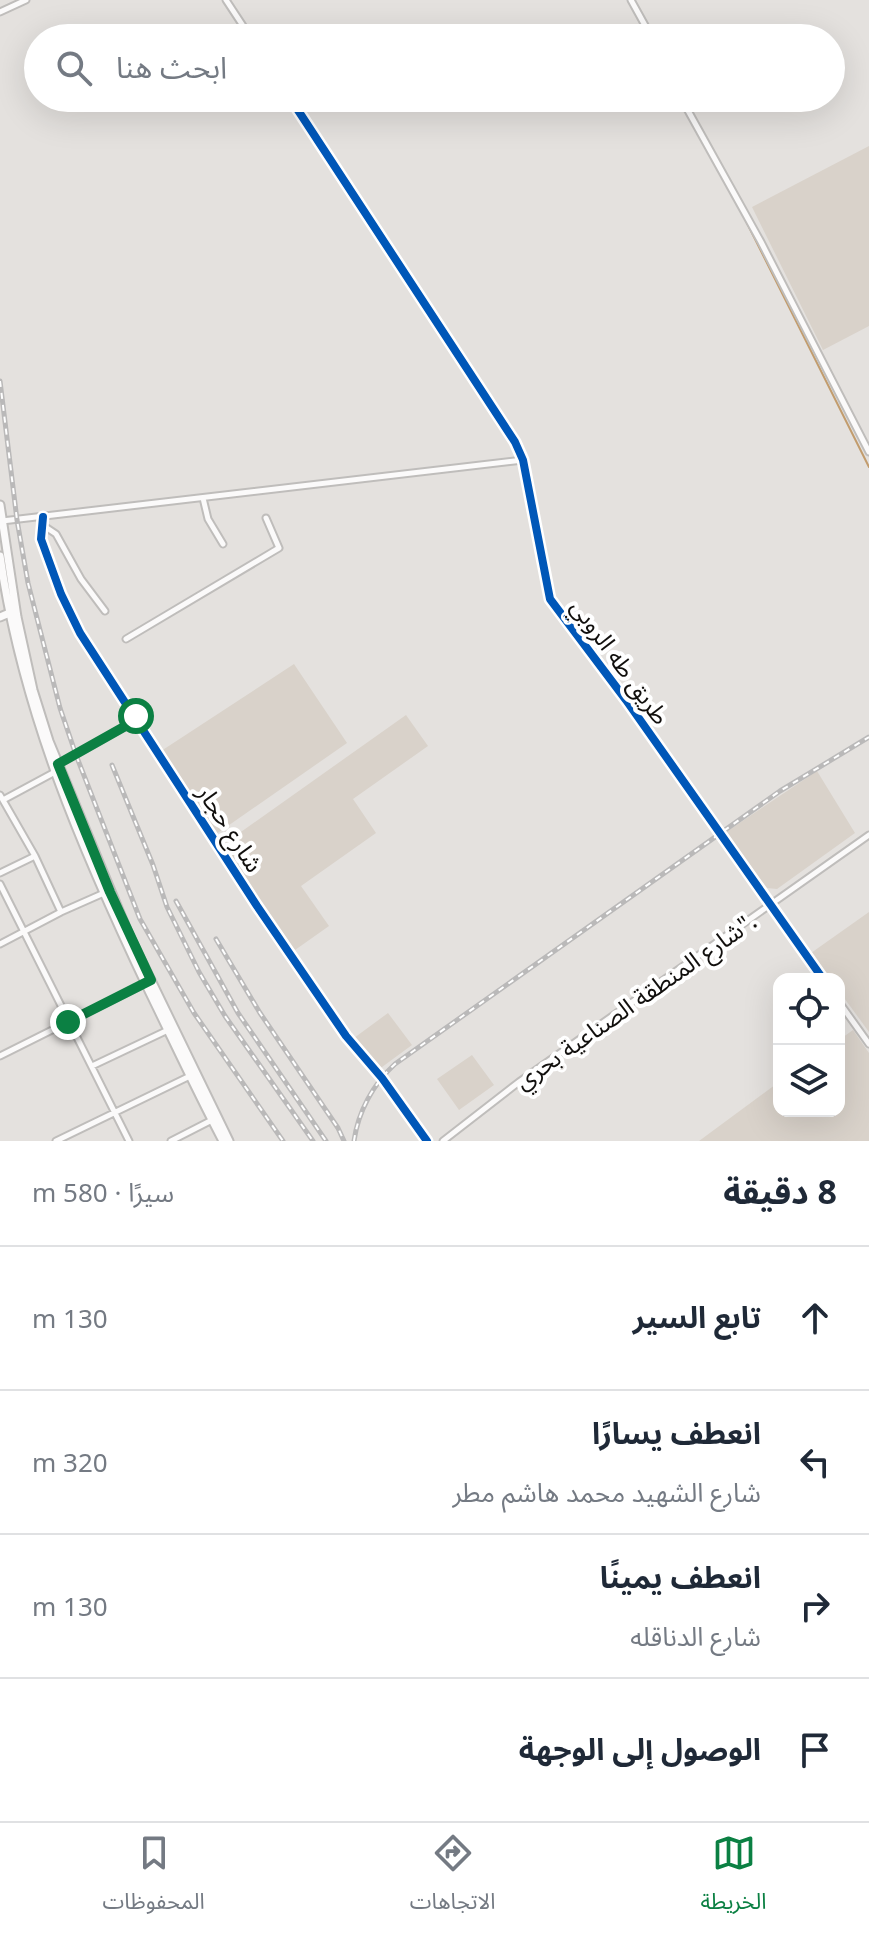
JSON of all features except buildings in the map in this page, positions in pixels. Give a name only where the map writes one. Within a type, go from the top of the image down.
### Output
[{"type":"main road","points":[[0,505],[27,691],[104,893],[226,1141]]},
{"type":"main road","points":[[0,556],[14,614]]},
{"type":"main road","points":[[0,617],[14,614]]},
{"type":"main road","points":[[0,623],[14,614]]},
{"type":"main road","points":[[56,768],[168,1030],[212,1120],[226,1141]]},
{"type":"street","points":[[0,12],[26,0]]},
{"type":"street","points":[[226,0],[242,24]]},
{"type":"street","points":[[631,0],[644,24]]},
{"type":"street","name":"طريق طه الروبي","points":[[299,112],[498,415],[523,460],[550,599],[626,700],[819,973]]},
{"type":"street","points":[[689,112],[761,242],[869,452]]},
{"type":"street","points":[[2,521],[523,460]]},
{"type":"street","points":[[203,498],[208,519],[223,544]]},
{"type":"street","name":"شارع حجار","points":[[43,517],[41,539],[80,633],[213,839],[346,1036],[382,1078],[427,1141]]},
{"type":"street","points":[[126,639],[279,548],[266,518]]},
{"type":"street","points":[[44,526],[56,534],[81,579],[105,611]]},
{"type":"street","points":[[61,912],[35,856],[1,799],[138,719]]},
{"type":"street","name":"شارع المنطقة الصناعية بحري\".","points":[[443,1141],[519,1082],[869,835]]},
{"type":"street","points":[[0,873],[35,856]]},
{"type":"street","points":[[0,884],[2,898],[24,932],[129,1141]]},
{"type":"street","points":[[0,944],[104,893]]},
{"type":"street","points":[[0,1056],[148,982]]},
{"type":"street","points":[[845,1010],[869,1044]]},
{"type":"street","points":[[92,1066],[168,1030]]},
{"type":"street","points":[[56,1141],[190,1076]]},
{"type":"street","points":[[171,1141],[212,1120]]},
{"type":"street","points":[[71,1133],[75,1141]]},
{"type":"shaded area","points":[[869,146],[869,326],[823,350],[752,207]]},
{"type":"shaded area","points":[[294,664],[347,743],[212,837],[155,755]]},
{"type":"shaded area","points":[[406,715],[428,746],[353,799],[376,833],[301,886],[329,926],[295,950],[221,846]]},
{"type":"shaded area","points":[[817,771],[855,833],[777,889],[767,888],[726,832]]},
{"type":"shaded area","points":[[869,912],[869,1032],[845,999],[845,973],[826,973],[811,953]]},
{"type":"shaded area","points":[[388,1013],[412,1045],[378,1070],[354,1038]]},
{"type":"shaded area","points":[[853,1030],[869,1053],[869,1141],[699,1141],[773,1086],[773,1117],[845,1117],[845,1036]]},
{"type":"shaded area","points":[[472,1055],[494,1085],[459,1110],[437,1079]]},
{"type":"waterway","points":[[744,217],[869,467]]},
{"type":"railway","points":[[0,381],[28,583],[60,708],[76,755],[140,919],[194,1013],[283,1141]]},
{"type":"railway","points":[[354,1141],[368,1099],[395,1064],[780,791],[869,737]]},
{"type":"railway","points":[[112,765],[167,907],[199,972],[225,1016],[313,1141]]},
{"type":"railway","points":[[176,901],[238,1013],[326,1141]]},
{"type":"railway","points":[[216,939],[260,1013],[344,1141]]},
{"type":"cycle path","points":[[299,112],[515,442],[523,460],[550,599],[626,700],[819,973]]},
{"type":"cycle path","points":[[43,517],[41,539],[61,594],[80,633],[257,906],[346,1036],[382,1078],[427,1141]]},
{"type":"route","points":[[68,1022],[151,980],[110,892],[58,764],[138,719],[136,716]]}]
